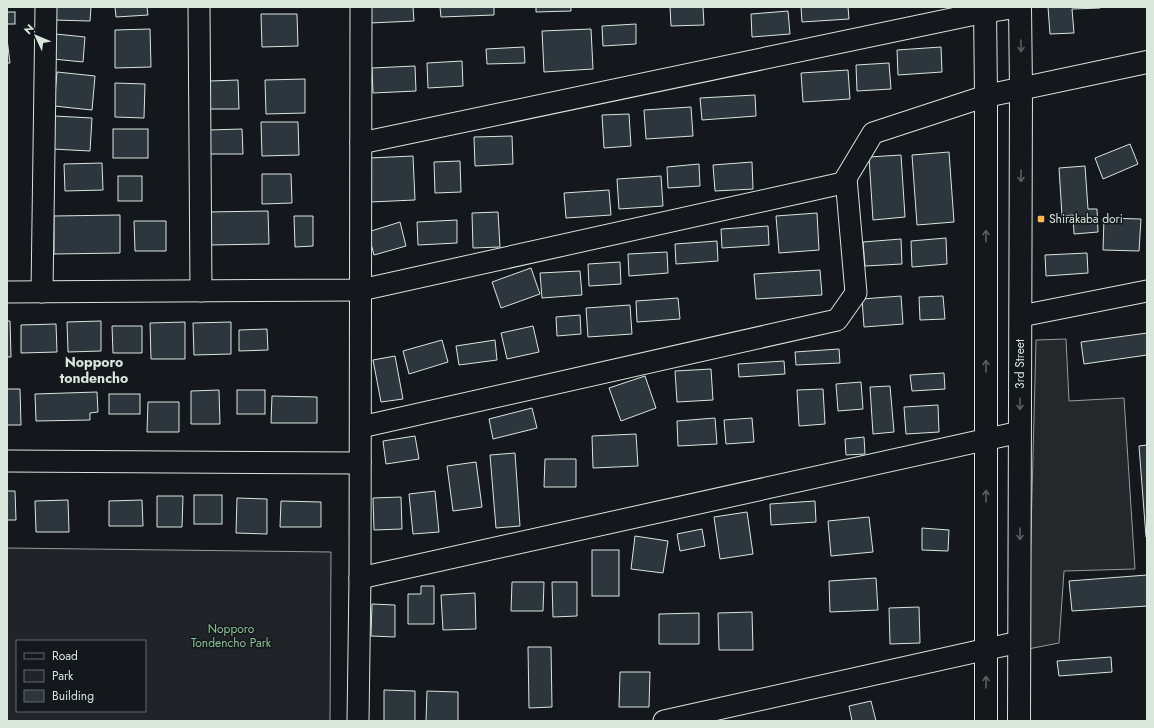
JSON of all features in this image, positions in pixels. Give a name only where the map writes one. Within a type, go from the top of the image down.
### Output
[{"type":"street","points":[[42,292],[46,7]]},
{"type":"street","points":[[199,7],[201,291]]},
{"type":"street","points":[[358,721],[361,427],[361,7]]},
{"type":"street","points":[[361,143],[985,9],[1019,7]]},
{"type":"street","name":"3rd Street","points":[[1019,7],[1022,89],[1019,721]]},
{"type":"street","points":[[985,9],[986,721]]},
{"type":"street","points":[[7,292],[361,290],[843,183],[873,133],[986,96],[1147,62]]},
{"type":"street","points":[[361,427],[837,320],[856,293],[846,178]]},
{"type":"street","points":[[1021,316],[1147,291]]},
{"type":"street","points":[[360,578],[1020,432]]},
{"type":"street","points":[[7,462],[360,463]]},
{"type":"street","points":[[664,721],[1019,642]]},
{"type":"green space","name":"Nopporo Tondencho Park","points":[[7,548],[331,552],[330,721],[7,721]]},
{"type":"shaded area","points":[[1066,339],[1069,401],[1124,398],[1135,569],[1064,571],[1059,643],[1028,649],[1036,340]]},
{"type":"building","points":[[53,7],[91,7],[90,21],[53,20]]},
{"type":"building","points":[[115,7],[147,7],[148,15],[116,17]]},
{"type":"building","points":[[370,7],[413,7],[414,21],[370,23]]},
{"type":"building","points":[[440,7],[494,7],[494,15],[441,17]]},
{"type":"building","points":[[536,7],[571,7],[571,11],[536,12]]},
{"type":"building","points":[[670,7],[703,7],[704,25],[671,26]]},
{"type":"building","points":[[801,7],[848,7],[849,19],[802,22]]},
{"type":"building","points":[[1048,7],[1100,8],[1072,9],[1074,33],[1050,34]]},
{"type":"building","points":[[788,11],[790,34],[752,37],[751,14]]},
{"type":"building","points":[[7,12],[15,12],[15,24],[7,24]]},
{"type":"building","points":[[261,14],[297,14],[298,46],[262,47]]},
{"type":"building","points":[[636,24],[636,44],[603,46],[602,26]]},
{"type":"building","points":[[150,29],[151,67],[115,68],[115,30]]},
{"type":"building","points":[[591,29],[593,69],[544,72],[542,31]]},
{"type":"building","points":[[56,34],[85,37],[83,62],[53,59]]},
{"type":"building","points":[[7,39],[10,63],[7,63]]},
{"type":"building","points":[[524,47],[525,63],[487,64],[486,49]]},
{"type":"building","points":[[941,47],[942,72],[898,75],[897,50]]},
{"type":"building","points":[[462,61],[463,86],[428,88],[427,63]]},
{"type":"building","points":[[889,63],[891,89],[857,91],[856,65]]},
{"type":"building","points":[[415,66],[416,91],[373,93],[372,68]]},
{"type":"building","points":[[848,70],[850,99],[803,102],[801,73]]},
{"type":"building","points":[[57,72],[95,76],[92,110],[54,106]]},
{"type":"building","points":[[305,79],[305,113],[266,114],[265,80]]},
{"type":"building","points":[[238,80],[239,109],[210,109],[210,81]]},
{"type":"building","points":[[115,83],[145,84],[144,118],[115,117]]},
{"type":"building","points":[[755,95],[756,116],[702,120],[700,98]]},
{"type":"building","points":[[691,107],[693,136],[646,139],[644,110]]},
{"type":"building","points":[[629,114],[631,146],[604,148],[602,115]]},
{"type":"building","points":[[54,116],[92,118],[90,151],[52,149]]},
{"type":"building","points":[[261,122],[298,122],[299,155],[262,156]]},
{"type":"building","points":[[113,129],[148,129],[148,158],[113,158]]},
{"type":"building","points":[[242,129],[243,154],[208,154],[208,130]]},
{"type":"building","points":[[512,136],[513,164],[475,166],[474,137]]},
{"type":"building","points":[[1130,144],[1138,164],[1103,179],[1095,158]]},
{"type":"building","points":[[949,152],[954,222],[917,225],[912,155]]},
{"type":"building","points":[[901,155],[905,217],[873,220],[869,157]]},
{"type":"building","points":[[413,156],[415,200],[370,202],[369,158]]},
{"type":"building","points":[[460,161],[461,192],[435,193],[434,162]]},
{"type":"building","points":[[752,162],[753,189],[715,191],[713,165]]},
{"type":"building","points":[[102,163],[103,190],[65,191],[64,164]]},
{"type":"building","points":[[699,164],[700,186],[668,188],[667,167]]},
{"type":"building","points":[[1085,166],[1088,209],[1097,209],[1098,232],[1074,234],[1073,215],[1062,216],[1059,168]]},
{"type":"building","points":[[262,174],[291,174],[292,203],[262,204]]},
{"type":"building","points":[[118,176],[142,176],[142,201],[118,201]]},
{"type":"building","points":[[661,176],[663,206],[619,209],[617,179]]},
{"type":"building","points":[[609,190],[611,215],[566,218],[564,193]]},
{"type":"building","points":[[268,211],[269,244],[208,245],[207,212]]},
{"type":"building","points":[[498,212],[500,247],[473,248],[472,213]]},
{"type":"building","points":[[817,213],[819,250],[779,253],[776,216]]},
{"type":"building","points":[[120,215],[120,253],[54,254],[54,216]]},
{"type":"building","points":[[294,216],[313,216],[313,246],[295,247]]},
{"type":"building","points":[[1104,218],[1141,219],[1139,251],[1103,250]]},
{"type":"building","points":[[457,220],[457,243],[418,245],[417,222]]},
{"type":"building","points":[[134,221],[166,221],[166,251],[135,251]]},
{"type":"building","points":[[400,222],[406,246],[374,255],[368,232]]},
{"type":"building","points":[[768,226],[769,245],[722,248],[721,229]]},
{"type":"building","points":[[946,238],[947,264],[912,267],[911,241]]},
{"type":"building","points":[[901,239],[902,264],[865,266],[863,242]]},
{"type":"building","points":[[717,241],[718,261],[676,264],[675,244]]},
{"type":"building","points":[[667,252],[668,273],[629,276],[628,254]]},
{"type":"building","points":[[1087,253],[1088,273],[1046,276],[1045,255]]},
{"type":"building","points":[[620,262],[621,284],[589,286],[588,264]]},
{"type":"building","points":[[531,268],[540,294],[501,308],[492,282]]},
{"type":"building","points":[[820,270],[822,295],[756,299],[754,274]]},
{"type":"building","points":[[580,271],[582,295],[542,298],[540,273]]},
{"type":"building","points":[[901,296],[903,324],[864,327],[862,299]]},
{"type":"building","points":[[943,296],[945,319],[920,320],[919,297]]},
{"type":"building","points":[[678,298],[680,319],[637,322],[636,301]]},
{"type":"building","points":[[630,305],[632,334],[588,337],[586,308]]},
{"type":"building","points":[[580,315],[581,334],[557,336],[556,317]]},
{"type":"building","points":[[7,321],[10,321],[11,357],[7,357]]},
{"type":"building","points":[[101,321],[101,351],[68,352],[67,322]]},
{"type":"building","points":[[185,322],[185,359],[151,359],[150,323]]},
{"type":"building","points":[[231,322],[231,354],[194,355],[193,323]]},
{"type":"building","points":[[56,324],[57,352],[21,353],[21,325]]},
{"type":"building","points":[[112,326],[142,326],[142,353],[113,353]]},
{"type":"building","points":[[533,326],[539,352],[507,359],[501,333]]},
{"type":"building","points":[[267,329],[268,350],[239,351],[239,330]]},
{"type":"building","points":[[1147,333],[1147,355],[1084,364],[1081,342]]},
{"type":"building","points":[[442,340],[448,362],[409,374],[403,351]]},
{"type":"building","points":[[495,340],[497,360],[459,365],[456,346]]},
{"type":"building","points":[[839,349],[840,363],[796,365],[795,352]]},
{"type":"building","points":[[395,356],[403,399],[381,402],[373,360]]},
{"type":"building","points":[[784,361],[785,374],[739,377],[738,364]]},
{"type":"building","points":[[711,369],[713,400],[677,402],[675,371]]},
{"type":"building","points":[[944,373],[945,389],[912,391],[910,375]]},
{"type":"building","points":[[645,376],[656,408],[621,421],[609,388]]},
{"type":"building","points":[[861,382],[863,409],[838,411],[836,384]]},
{"type":"building","points":[[890,386],[894,432],[873,434],[870,387]]},
{"type":"building","points":[[7,389],[20,389],[21,425],[7,425]]},
{"type":"building","points":[[823,389],[825,424],[799,426],[797,390]]},
{"type":"building","points":[[219,390],[220,424],[191,424],[191,391]]},
{"type":"building","points":[[237,390],[265,390],[265,414],[237,414]]},
{"type":"building","points":[[97,392],[98,412],[90,413],[90,420],[36,421],[35,394]]},
{"type":"building","points":[[109,394],[140,394],[140,414],[109,414]]},
{"type":"building","points":[[272,396],[317,397],[317,423],[271,423]]},
{"type":"building","points":[[148,402],[179,402],[179,432],[147,432]]},
{"type":"building","points":[[938,405],[939,432],[906,434],[904,407]]},
{"type":"building","points":[[532,408],[537,428],[493,439],[489,419]]},
{"type":"building","points":[[715,418],[717,444],[678,446],[677,421]]},
{"type":"building","points":[[752,418],[754,442],[726,444],[724,420]]},
{"type":"building","points":[[636,434],[638,466],[593,468],[592,436]]},
{"type":"building","points":[[415,436],[419,459],[386,464],[383,441]]},
{"type":"building","points":[[864,437],[865,454],[846,455],[845,439]]},
{"type":"building","points":[[1147,445],[1147,537],[1146,537],[1139,446]]},
{"type":"building","points":[[515,453],[520,526],[496,528],[490,455]]},
{"type":"building","points":[[545,459],[576,459],[576,487],[544,487]]},
{"type":"building","points":[[476,462],[482,507],[453,511],[447,466]]},
{"type":"building","points":[[7,491],[15,491],[16,520],[7,520]]},
{"type":"building","points":[[435,491],[439,532],[413,534],[409,494]]},
{"type":"building","points":[[194,495],[222,495],[222,524],[194,524]]},
{"type":"building","points":[[157,496],[183,496],[182,527],[157,527]]},
{"type":"building","points":[[401,497],[402,529],[374,530],[373,498]]},
{"type":"building","points":[[237,498],[267,499],[267,534],[236,533]]},
{"type":"building","points":[[68,500],[69,532],[36,532],[35,501]]},
{"type":"building","points":[[142,500],[143,526],[109,526],[109,501]]},
{"type":"building","points":[[281,501],[321,502],[321,527],[280,527]]},
{"type":"building","points":[[815,501],[816,522],[771,525],[770,504]]},
{"type":"building","points":[[747,512],[753,554],[720,559],[714,517]]},
{"type":"building","points":[[869,517],[873,552],[831,556],[828,521]]},
{"type":"building","points":[[922,528],[949,530],[948,551],[922,550]]},
{"type":"building","points":[[702,529],[705,546],[680,551],[677,534]]},
{"type":"building","points":[[635,536],[668,541],[663,573],[631,569]]},
{"type":"building","points":[[592,550],[619,550],[619,596],[592,596]]},
{"type":"building","points":[[1147,575],[1147,606],[1072,611],[1069,581]]},
{"type":"building","points":[[876,578],[878,610],[830,612],[829,581]]},
{"type":"building","points":[[512,582],[544,582],[543,611],[511,611]]},
{"type":"building","points":[[552,582],[577,582],[577,616],[553,617]]},
{"type":"building","points":[[421,586],[434,586],[434,624],[408,624],[408,594],[421,594]]},
{"type":"building","points":[[475,593],[476,629],[443,630],[441,595]]},
{"type":"building","points":[[372,604],[395,605],[395,637],[371,636]]},
{"type":"building","points":[[919,607],[920,643],[890,644],[889,608]]},
{"type":"building","points":[[752,612],[753,650],[719,650],[718,613]]},
{"type":"building","points":[[699,613],[699,644],[659,644],[659,614]]},
{"type":"building","points":[[528,647],[551,647],[552,707],[529,708]]},
{"type":"building","points":[[1111,657],[1112,672],[1059,676],[1057,661]]},
{"type":"building","points":[[620,672],[650,672],[649,707],[619,707]]},
{"type":"building","points":[[384,690],[415,691],[415,721],[384,721]]},
{"type":"building","points":[[427,691],[458,692],[458,721],[426,721]]},
{"type":"building","points":[[871,701],[876,721],[852,721],[849,706]]},
{"type":"place","name":"Shirakaba dori","points":[[1041,219]]},
{"type":"district","name":"Nopporo tondencho","points":[[94,370]]}]
